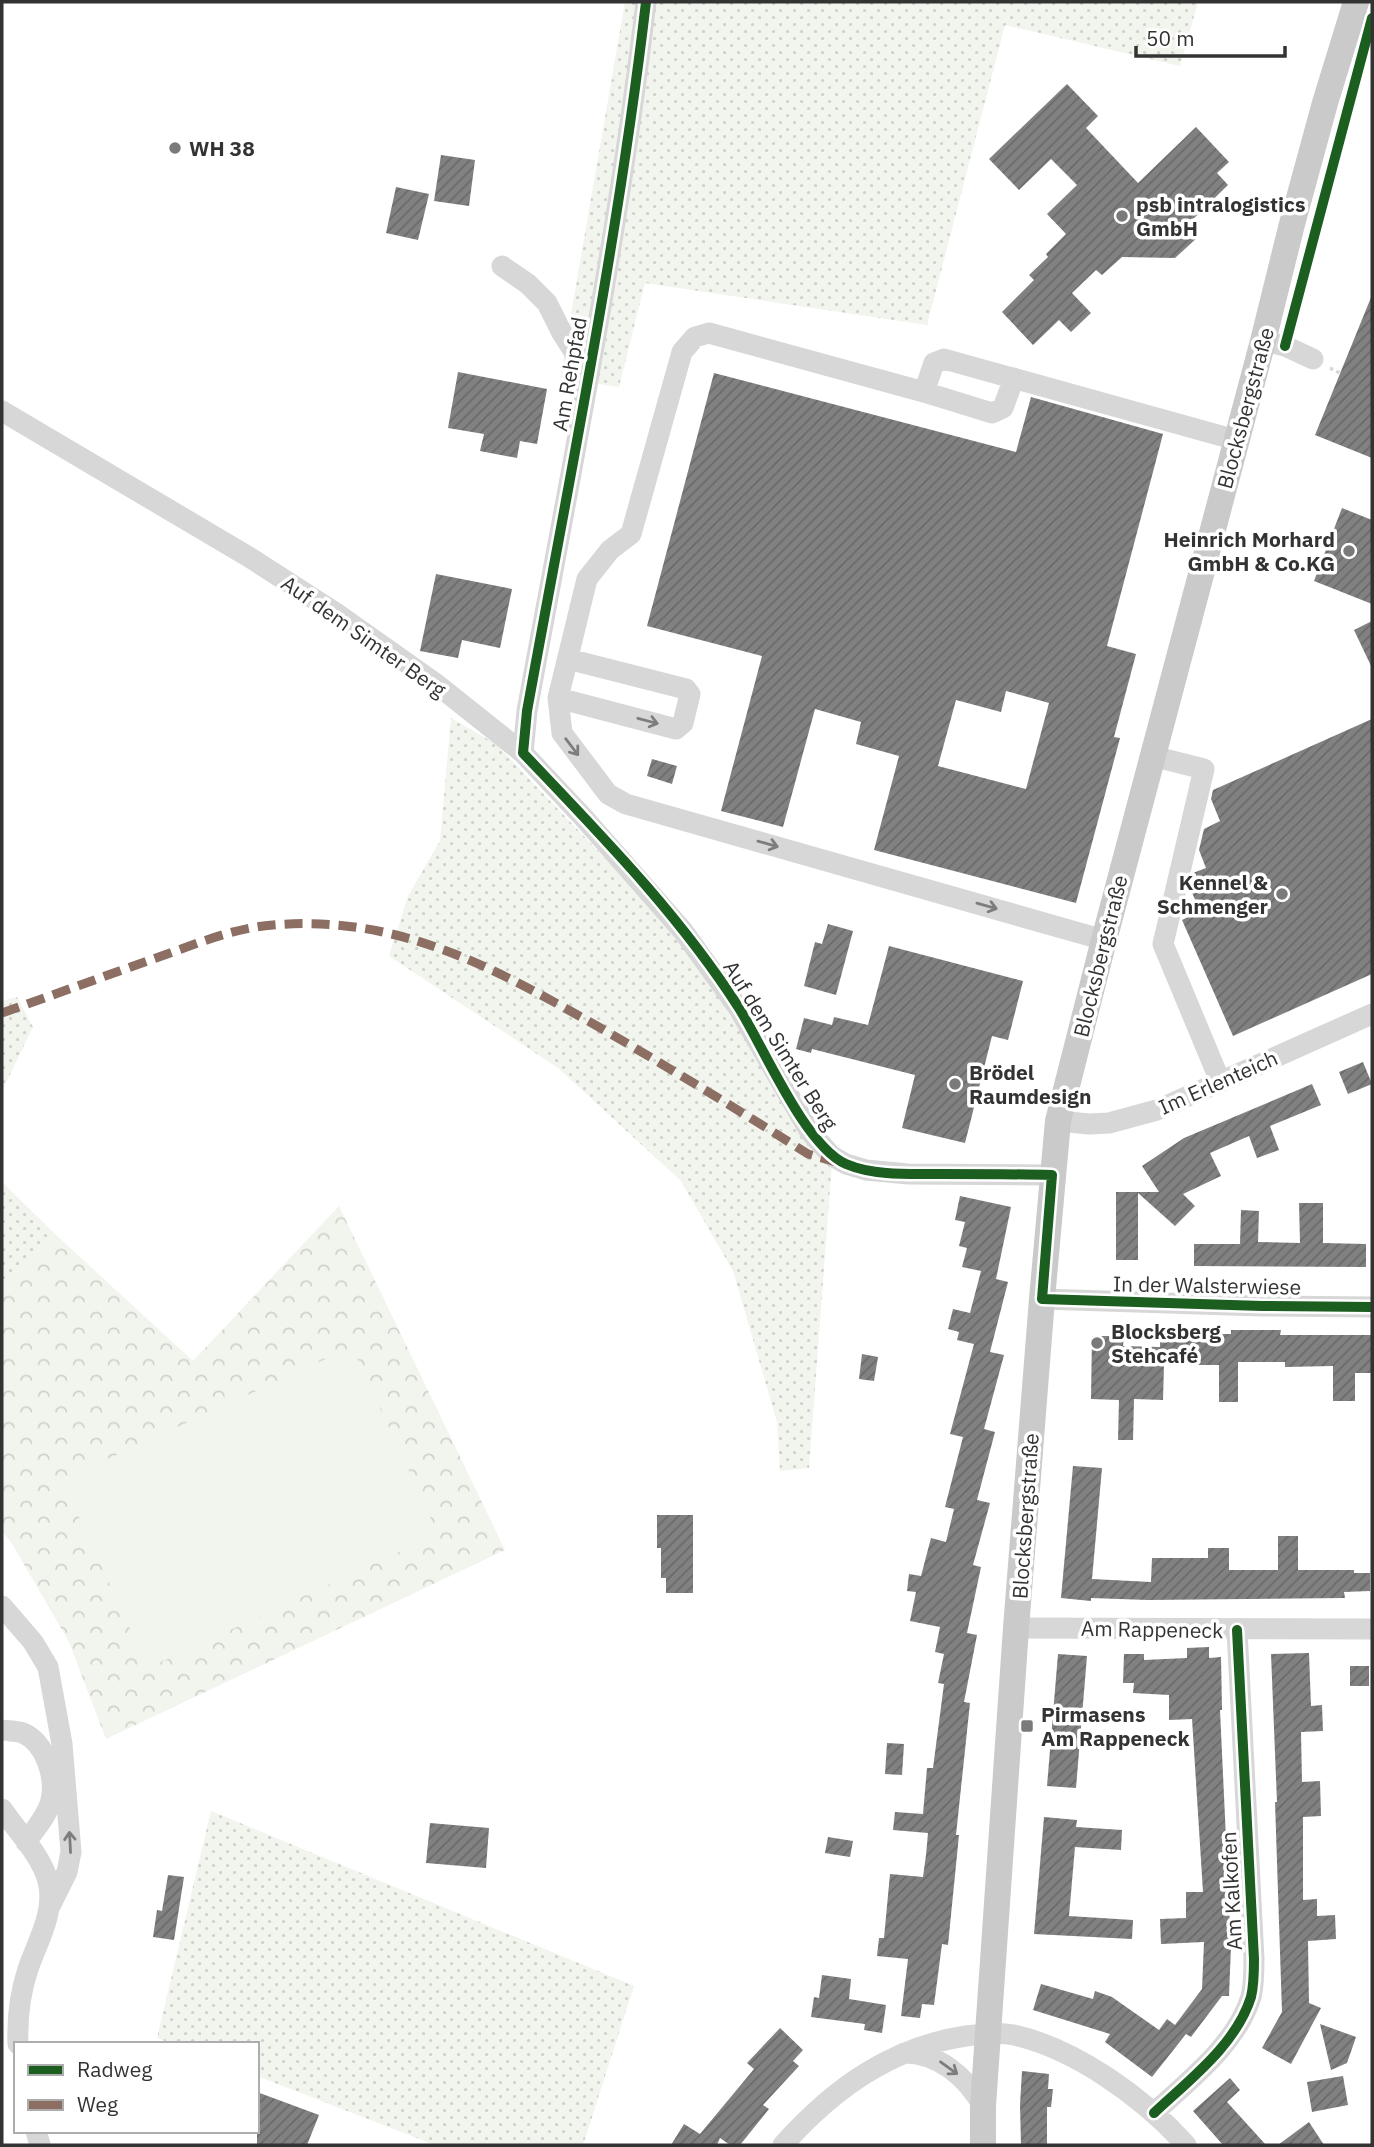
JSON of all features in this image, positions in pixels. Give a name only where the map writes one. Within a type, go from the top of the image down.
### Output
[{"type":"main road","name":"Blocksbergstraße","points":[[984,2145],[987,2034],[1016,1628],[1058,1121],[1325,103],[1356,2]]},
{"type":"street","name":"Am Rehpfad","points":[[523,753],[527,711],[631,120],[646,2]]},
{"type":"street","points":[[502,266],[528,284],[547,303],[588,374]]},
{"type":"street","points":[[1014,378],[1003,408],[992,412],[709,333],[695,337],[682,352],[631,534],[610,550],[587,579],[558,698],[562,733],[608,794],[626,804],[1104,940]]},
{"type":"street","points":[[1263,341],[1285,346],[1312,359]]},
{"type":"street","points":[[924,392],[934,363],[944,359],[1236,440]]},
{"type":"street","name":"Auf dem Simter Berg","points":[[2,411],[249,557],[336,612],[435,683],[523,753],[614,851],[683,931],[739,1009],[810,1132],[832,1156],[846,1164],[880,1171],[1052,1175]]},
{"type":"street","points":[[558,698],[676,729],[683,723],[690,694],[686,688],[568,659]]},
{"type":"street","points":[[1152,756],[1204,769],[1163,944],[1220,1081]]},
{"type":"street","name":"Im Erlenteich","points":[[1058,1121],[1089,1124],[1126,1120],[1157,1110],[1372,1014]]},
{"type":"street","name":"In der Walsterwiese","points":[[1042,1299],[1372,1307]]},
{"type":"street","points":[[2,1606],[33,1642],[48,1667],[62,1744],[71,1852],[67,1871],[50,1906],[27,1971],[10,2008],[18,2042]]},
{"type":"street","name":"Am Rappeneck","points":[[1016,1628],[1372,1629]]},
{"type":"street","name":"Am Kalkofen","points":[[1154,2113],[1230,2036],[1251,1996],[1254,1959],[1237,1630]]},
{"type":"street","points":[[2,1730],[24,1734],[35,1743],[47,1759],[52,1777],[51,1800],[26,1842]]},
{"type":"street","points":[[2,1809],[26,1842],[48,1882],[50,1906]]},
{"type":"street","points":[[783,2145],[824,2105],[888,2059],[931,2043],[987,2034],[1012,2035],[1038,2043],[1080,2062],[1154,2113],[1186,2145]]},
{"type":"street","points":[[902,2053],[920,2053],[939,2061],[974,2091],[983,2106]]},
{"type":"green space","points":[[625,2],[1198,2],[1180,66],[1005,25],[927,325],[645,283],[619,387],[560,378]]},
{"type":"green space","points":[[451,718],[496,744],[640,895],[720,992],[833,1149],[809,1468],[780,1471],[777,1422],[733,1271],[681,1181],[558,1068],[389,956],[408,896],[440,841]]},
{"type":"green space","points":[[17,997],[33,1027],[2,1091],[2,1001]]},
{"type":"green space","points":[[2,1182],[55,1234],[2,1288]]},
{"type":"green space","points":[[339,1206],[505,1550],[106,1739],[69,1642],[2,1531],[2,1288],[55,1234],[193,1361]]},
{"type":"green space","points":[[352,1347],[438,1534],[148,1668],[62,1480]]},
{"type":"green space","points":[[211,1811],[634,1986],[583,2145],[435,2145],[259,2077],[259,2042],[168,2042],[157,2038]]},
{"type":"building","name":"psb intralogistics GmbH","points":[[1067,84],[1098,116],[1086,128],[1138,183],[1196,127],[1229,162],[1217,173],[1228,185],[1187,225],[1198,237],[1175,258],[1122,257],[1102,275],[1096,270],[1072,293],[1091,313],[1071,332],[1059,320],[1033,345],[1002,312],[1034,280],[1029,275],[1066,234],[1047,214],[1077,185],[1051,159],[1019,190],[989,159]]},
{"type":"building","points":[[441,155],[475,160],[469,206],[434,201]]},
{"type":"building","points":[[396,187],[429,194],[418,240],[386,233]]},
{"type":"building","points":[[1372,295],[1372,458],[1315,435]]},
{"type":"building","points":[[458,372],[547,389],[537,444],[520,441],[517,458],[480,451],[484,434],[448,428]]},
{"type":"building","points":[[714,373],[1016,452],[1031,397],[1163,434],[1107,646],[1136,654],[1114,737],[1120,738],[1076,903],[874,850],[899,756],[856,744],[861,722],[815,709],[783,827],[721,811],[762,656],[647,626]],"holes":[[[1006,691],[1049,703],[1026,789],[938,766],[956,700],[1001,712]]]},
{"type":"building","name":"Heinrich Morhard GmbH & Co.KG","points":[[1342,508],[1372,520],[1372,604],[1314,581]]},
{"type":"building","points":[[436,574],[512,589],[500,648],[462,640],[458,658],[420,651]]},
{"type":"building","points":[[1372,621],[1372,668],[1354,630]]},
{"type":"building","name":"Kennel & Schmenger","points":[[1372,719],[1372,974],[1233,1036],[1182,920],[1200,911],[1190,888],[1193,873],[1206,868],[1199,850],[1204,829],[1220,821],[1211,799],[1213,790]]},
{"type":"building","points":[[652,759],[677,766],[672,784],[647,776]]},
{"type":"building","points":[[828,924],[853,931],[836,995],[804,986],[815,942],[822,944]]},
{"type":"building","points":[[889,946],[1023,981],[1008,1040],[992,1036],[965,1143],[902,1128],[915,1075],[812,1049],[811,1053],[796,1049],[804,1018],[832,1025],[834,1017],[868,1025]]},
{"type":"building","points":[[1363,1062],[1372,1084],[1348,1094],[1339,1072]]},
{"type":"building","points":[[1312,1084],[1321,1105],[1270,1126],[1279,1150],[1257,1158],[1249,1136],[1210,1153],[1221,1176],[1183,1194],[1195,1206],[1175,1226],[1138,1193],[1138,1260],[1116,1260],[1116,1192],[1159,1192],[1142,1166],[1184,1138]]},
{"type":"building","points":[[960,1196],[1011,1207],[996,1279],[1008,1282],[990,1352],[1004,1355],[984,1429],[995,1432],[977,1500],[990,1503],[973,1565],[981,1567],[967,1633],[977,1635],[964,1702],[970,1703],[948,1945],[942,1944],[934,2005],[922,2004],[920,2018],[901,2016],[908,1959],[877,1956],[879,1938],[884,1938],[890,1874],[923,1877],[926,1855],[928,1833],[893,1830],[895,1812],[923,1814],[927,1768],[933,1768],[944,1684],[938,1683],[944,1654],[935,1652],[940,1627],[910,1621],[916,1592],[907,1591],[909,1574],[921,1576],[931,1538],[946,1542],[954,1509],[945,1507],[963,1437],[950,1434],[974,1344],[957,1340],[959,1332],[948,1329],[953,1309],[970,1313],[981,1271],[962,1267],[967,1248],[959,1246],[965,1222],[955,1220]]},
{"type":"building","points":[[1299,1203],[1323,1203],[1323,1243],[1366,1244],[1366,1267],[1194,1266],[1194,1244],[1240,1244],[1241,1210],[1259,1211],[1258,1242],[1300,1243]]},
{"type":"building","points":[[1231,1330],[1281,1330],[1280,1335],[1372,1335],[1372,1373],[1355,1373],[1355,1401],[1333,1401],[1333,1366],[1285,1367],[1285,1362],[1238,1362],[1238,1402],[1219,1402],[1219,1365],[1164,1365],[1163,1400],[1134,1399],[1133,1440],[1118,1440],[1119,1400],[1091,1399],[1092,1336],[1124,1336],[1123,1346],[1160,1347],[1160,1334],[1231,1334]]},
{"type":"building","points":[[862,1354],[878,1357],[874,1381],[859,1379]]},
{"type":"building","points":[[1073,1466],[1102,1468],[1092,1579],[1151,1582],[1152,1558],[1208,1558],[1208,1548],[1229,1548],[1229,1570],[1278,1570],[1278,1536],[1298,1536],[1298,1570],[1354,1570],[1354,1573],[1370,1573],[1370,1591],[1344,1592],[1345,1598],[1091,1598],[1091,1601],[1061,1598]]},
{"type":"building","points":[[657,1515],[693,1515],[693,1593],[666,1593],[666,1578],[661,1578],[661,1548],[657,1548]]},
{"type":"building","points":[[1209,1647],[1209,1658],[1221,1657],[1220,1710],[1231,1946],[1229,1996],[1222,1996],[1191,2037],[1186,2034],[1152,2077],[1105,2042],[1110,2034],[1033,2010],[1041,1984],[1093,1999],[1095,1991],[1112,1997],[1159,2030],[1167,2019],[1175,2025],[1202,1989],[1204,1942],[1161,1944],[1160,1919],[1186,1918],[1186,1892],[1203,1892],[1192,1719],[1169,1720],[1169,1695],[1133,1693],[1134,1683],[1123,1683],[1124,1654],[1144,1654],[1144,1660],[1187,1658],[1187,1648]]},
{"type":"building","points":[[1309,1653],[1311,1706],[1322,1705],[1323,1731],[1301,1732],[1302,1782],[1320,1781],[1321,1816],[1303,1817],[1303,1900],[1317,1899],[1317,1916],[1335,1915],[1336,1939],[1308,1941],[1309,2003],[1321,2008],[1291,2064],[1262,2048],[1282,2012],[1271,1654]]},
{"type":"building","points":[[1058,1654],[1087,1656],[1076,1788],[1047,1786]]},
{"type":"building","points":[[1350,1666],[1369,1666],[1369,1686],[1350,1686]]},
{"type":"building","points":[[887,1743],[904,1744],[902,1775],[885,1774]]},
{"type":"building","points":[[1044,1817],[1077,1820],[1076,1827],[1122,1830],[1121,1850],[1075,1847],[1069,1916],[1133,1920],[1132,1939],[1034,1934]]},
{"type":"building","points":[[430,1823],[489,1828],[486,1868],[426,1863]]},
{"type":"building","points":[[828,1837],[853,1841],[850,1857],[825,1853]]},
{"type":"building","points":[[168,1875],[184,1877],[174,1940],[153,1937],[157,1910],[162,1911]]},
{"type":"building","points":[[822,1975],[851,1979],[849,1999],[886,2005],[882,2033],[864,2030],[865,2024],[811,2017],[814,1997],[819,1998]]},
{"type":"building","points":[[1320,2024],[1356,2037],[1347,2063],[1331,2070]]},
{"type":"building","points":[[780,2028],[803,2050],[793,2061],[799,2066],[763,2105],[769,2109],[740,2145],[730,2145],[720,2138],[717,2145],[671,2145],[684,2124],[700,2134],[754,2069],[747,2063]]},
{"type":"building","points":[[1022,2071],[1049,2074],[1048,2089],[1053,2089],[1051,2107],[1047,2107],[1047,2145],[1021,2145]]},
{"type":"building","points":[[1343,2076],[1348,2105],[1312,2112],[1307,2082]]},
{"type":"building","points":[[1230,2078],[1240,2090],[1227,2102],[1266,2145],[1223,2145],[1193,2111]]},
{"type":"building","points":[[259,2093],[319,2115],[307,2145],[257,2145]]},
{"type":"building","points":[[1309,2122],[1324,2145],[1278,2145]]},
{"type":"marked path","points":[[2,1013],[228,933],[273,925],[319,924],[363,928],[446,951],[525,987],[655,1060],[808,1154],[836,1162]]},
{"type":"cycle path","points":[[646,2],[622,180],[527,711],[523,753],[637,875],[691,940],[739,1008],[801,1117],[831,1154],[846,1164],[880,1172],[1052,1175],[1042,1299],[1372,1307]]},
{"type":"cycle path","points":[[1285,346],[1372,18]]},
{"type":"cycle path","points":[[1154,2113],[1223,2046],[1244,2014],[1252,1992],[1254,1959],[1237,1630]]},
{"type":"place","name":"WH 38","points":[[175,148]]},
{"type":"place","name":"psb intralogistics GmbH","points":[[1122,216]]},
{"type":"place","name":"Heinrich Morhard GmbH & Co.KG","points":[[1349,551]]},
{"type":"place","name":"Kennel & Schmenger","points":[[1282,894]]},
{"type":"place","name":"Brödel Raumdesign","points":[[955,1084]]},
{"type":"place","name":"Blocksberg Stehcafé","points":[[1097,1343]]},
{"type":"place","name":"Pirmasens Am Rappeneck","points":[[1027,1726]]}]
